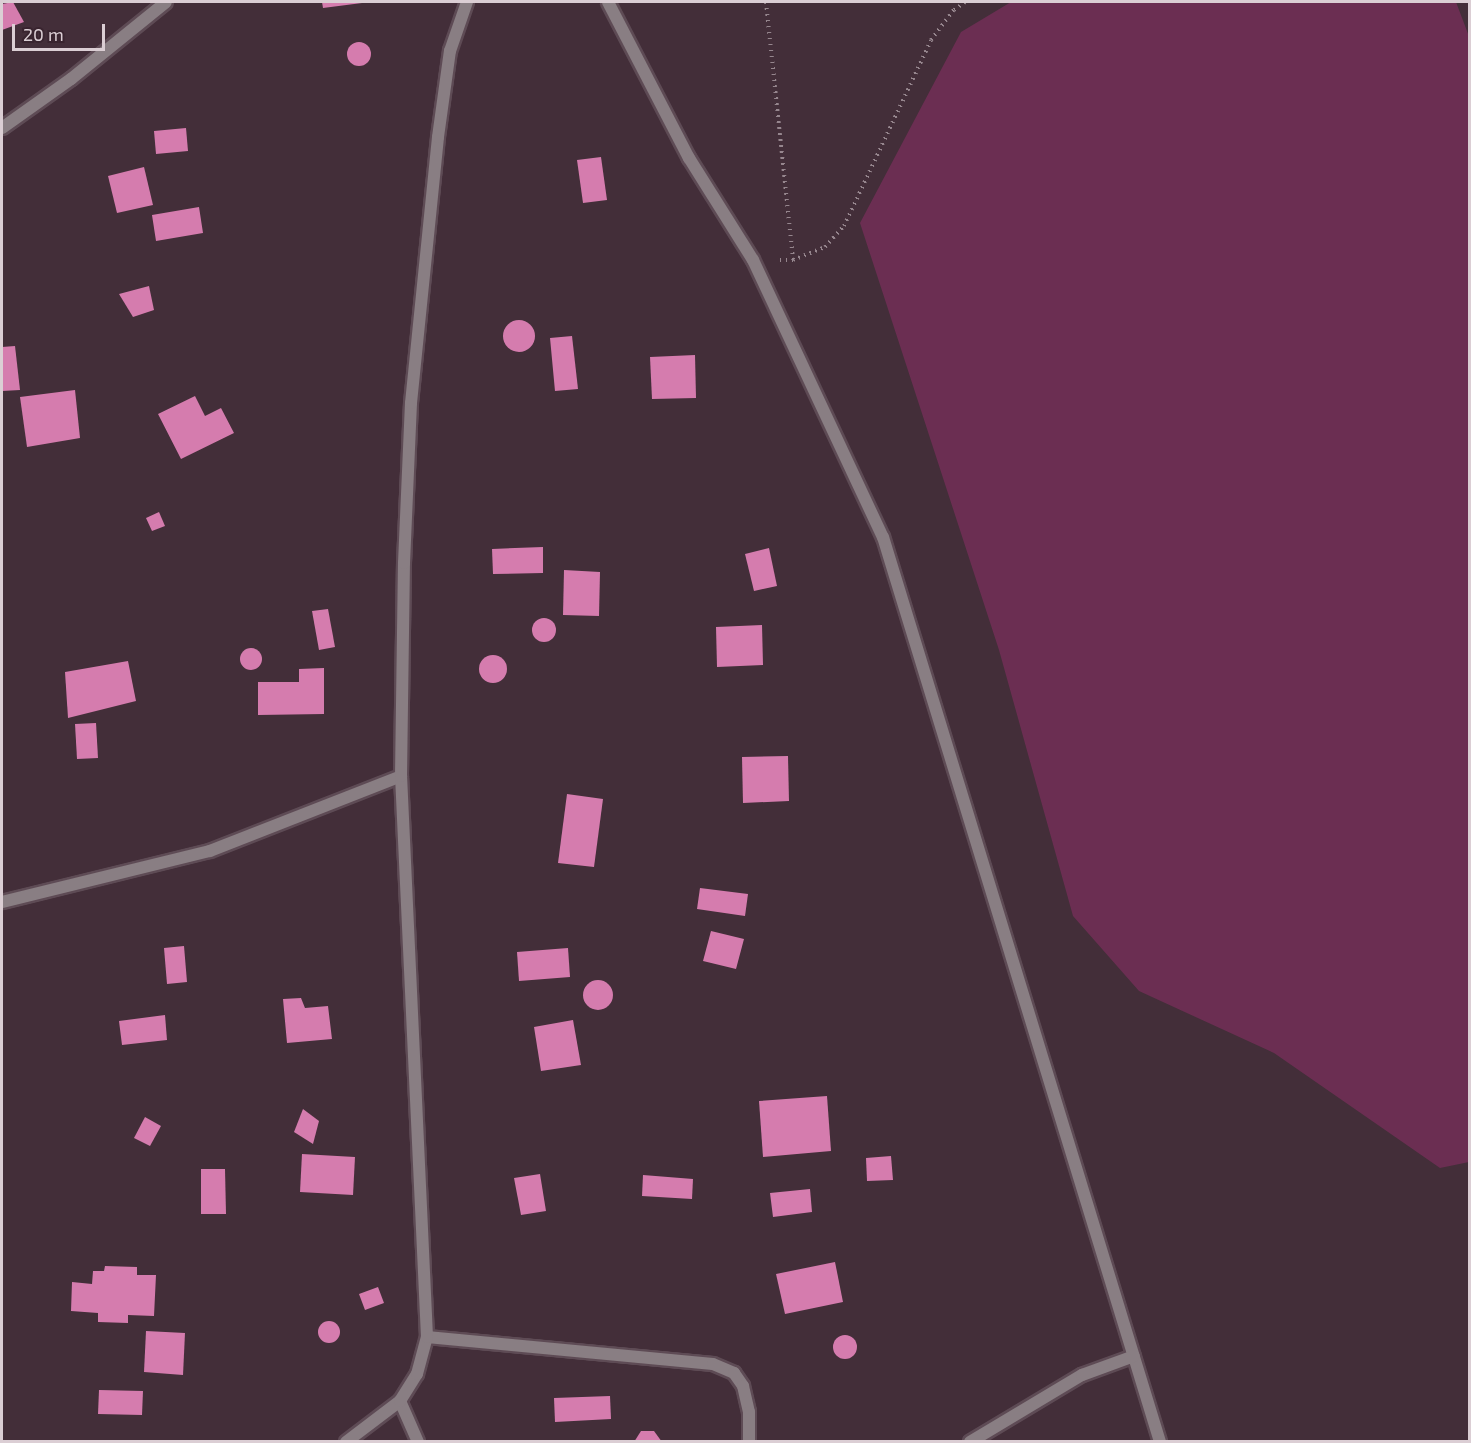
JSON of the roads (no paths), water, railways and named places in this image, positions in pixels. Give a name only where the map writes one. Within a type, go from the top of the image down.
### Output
[{"type":"street","points":[[2,128],[121,41],[166,2]]},
{"type":"street","points":[[346,1442],[400,1401],[417,1374],[427,1337],[427,1268],[402,776],[404,563],[411,402],[450,51],[467,2]]},
{"type":"street","points":[[608,2],[689,158],[753,260],[883,537],[1161,1442]]},
{"type":"street","points":[[2,902],[210,851],[402,776]]},
{"type":"street","points":[[427,1337],[712,1364],[734,1373],[743,1386],[749,1412],[749,1442]]},
{"type":"street","points":[[970,1442],[1082,1375],[1134,1356]]},
{"type":"street","points":[[400,1401],[418,1442]]}]
